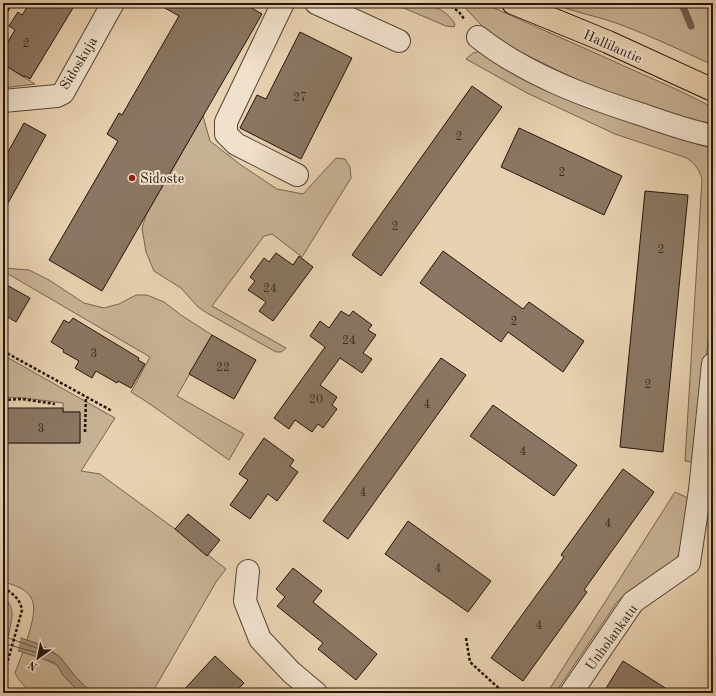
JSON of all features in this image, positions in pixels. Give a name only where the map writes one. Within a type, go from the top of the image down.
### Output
[{"type":"main road","name":"Hallilantie","points":[[513,3],[608,42],[713,90]]},
{"type":"street","name":"Sidoskuja","points":[[3,101],[57,96],[64,93],[113,3]]},
{"type":"street","points":[[283,3],[226,122],[226,134],[236,144],[297,175]]},
{"type":"street","points":[[316,3],[399,41]]},
{"type":"street","points":[[478,37],[496,51],[550,79],[578,91],[659,121],[713,136]]},
{"type":"street","name":"Unholankatu","points":[[571,693],[633,602],[689,563],[706,494],[713,364]]},
{"type":"street","points":[[248,571],[245,601],[260,639],[291,672],[316,693]]},
{"type":"path","points":[[3,19],[11,3]]},
{"type":"path","points":[[3,8],[8,10]]},
{"type":"path","points":[[3,351],[112,412]]},
{"type":"path","points":[[85,432],[86,397]]},
{"type":"path","points":[[3,400],[22,399],[55,404]]},
{"type":"path","points":[[3,588],[14,594],[19,600],[21,606],[21,617],[3,678]]},
{"type":"path","points":[[466,638],[470,662],[504,693]]},
{"type":"shaded area","points":[[392,3],[410,3],[435,7],[449,16],[455,24],[454,27],[446,26]]},
{"type":"shaded area","points":[[461,3],[483,3],[680,91],[708,105],[711,123],[670,117],[620,99],[557,70],[504,44],[481,25]]},
{"type":"shaded area","points":[[551,3],[713,3],[713,65],[619,24]]},
{"type":"shaded area","points":[[481,51],[713,143],[713,291],[696,459],[692,462],[685,461],[702,179],[700,172],[687,158],[615,134],[527,93],[466,59],[473,53]]},
{"type":"shaded area","points":[[3,64],[35,84],[3,88]]},
{"type":"shaded area","points":[[203,116],[210,141],[241,165],[277,189],[303,194],[336,158],[345,159],[350,167],[351,178],[302,257],[272,234],[264,236],[212,306],[286,348],[281,352],[276,352],[198,307],[181,288],[154,271],[146,252],[142,228],[146,215]]},
{"type":"shaded area","points":[[3,268],[29,270],[49,280],[84,303],[104,308],[119,304],[136,295],[147,295],[164,302],[212,335],[177,396],[244,434],[229,460],[131,392],[150,357],[3,271]]},
{"type":"shaded area","points":[[3,355],[115,418],[81,471],[100,474],[175,529],[226,569],[216,582],[152,693],[92,693],[75,676],[59,656],[43,646],[27,640],[33,619],[33,603],[30,596],[24,590],[3,582],[3,443],[80,443],[80,412],[63,412],[63,403],[3,397]]},
{"type":"shaded area","points":[[675,492],[688,498],[682,549],[674,562],[627,593],[617,602],[555,693],[547,693]]},
{"type":"shaded area","points":[[3,597],[10,605],[12,610],[9,634],[3,632]]},
{"type":"shaded area","points":[[23,652],[57,665],[63,675],[80,693],[29,693],[15,673]]},
{"type":"water","points":[[3,632],[36,643],[59,656],[75,676],[92,693],[80,693],[53,662],[3,646]]},
{"type":"pier","points":[[10,633],[21,636],[17,653],[5,649]]},
{"type":"building","points":[[30,3],[76,3],[30,79],[3,64],[3,50],[15,30],[9,26],[18,12],[22,15]]},
{"type":"building","name":"Sidoste","points":[[156,3],[243,3],[262,14],[102,291],[49,260],[118,141],[107,134],[119,113],[122,115],[179,16]]},
{"type":"building","points":[[300,32],[352,58],[301,159],[240,128],[257,95],[266,99]]},
{"type":"building","points":[[472,86],[502,107],[381,276],[352,255]]},
{"type":"building","points":[[24,123],[46,135],[3,212],[3,161]]},
{"type":"building","points":[[519,128],[622,176],[604,215],[501,167]]},
{"type":"building","points":[[645,191],[688,195],[663,452],[620,447]]},
{"type":"building","points":[[443,251],[523,309],[529,302],[584,341],[563,372],[508,332],[501,342],[420,283]]},
{"type":"building","points":[[276,253],[293,265],[299,256],[313,267],[273,321],[259,311],[266,302],[248,290],[255,281],[250,277],[264,258],[269,262]]},
{"type":"building","points":[[3,283],[30,298],[16,322],[3,314]]},
{"type":"building","points":[[341,311],[349,316],[353,311],[372,325],[368,330],[376,335],[363,353],[372,359],[362,373],[340,358],[320,385],[337,397],[332,405],[337,409],[323,428],[318,424],[312,432],[295,420],[289,429],[274,418],[325,347],[310,336],[320,321],[329,328]]},
{"type":"building","points":[[73,318],[139,358],[138,360],[145,364],[131,388],[118,381],[117,383],[96,371],[92,378],[75,368],[79,361],[63,352],[64,350],[51,342],[64,320],[69,323]]},
{"type":"building","points":[[212,335],[256,360],[234,399],[189,374]]},
{"type":"building","points":[[441,358],[466,375],[348,539],[323,521]]},
{"type":"building","points":[[493,405],[577,465],[554,496],[470,436]]},
{"type":"building","points":[[3,408],[63,408],[63,412],[80,412],[80,443],[3,443]]},
{"type":"building","points":[[264,438],[294,460],[290,466],[298,472],[277,501],[268,494],[250,519],[230,505],[248,480],[239,474]]},
{"type":"building","points":[[623,469],[654,492],[584,590],[587,592],[523,681],[491,658],[564,557],[561,555]]},
{"type":"building","points":[[188,514],[220,540],[207,556],[175,529]]},
{"type":"building","points":[[408,521],[491,581],[468,612],[385,554]]},
{"type":"building","points":[[293,568],[322,591],[313,602],[377,654],[356,680],[318,649],[323,643],[277,606],[285,597],[276,589]]},
{"type":"building","points":[[215,656],[244,683],[234,693],[181,693]]},
{"type":"building","points":[[623,661],[673,693],[603,693]]},
{"type":"waterway","points":[[680,3],[691,26]]},
{"type":"place","name":"Sidoste","points":[[132,178]]}]
